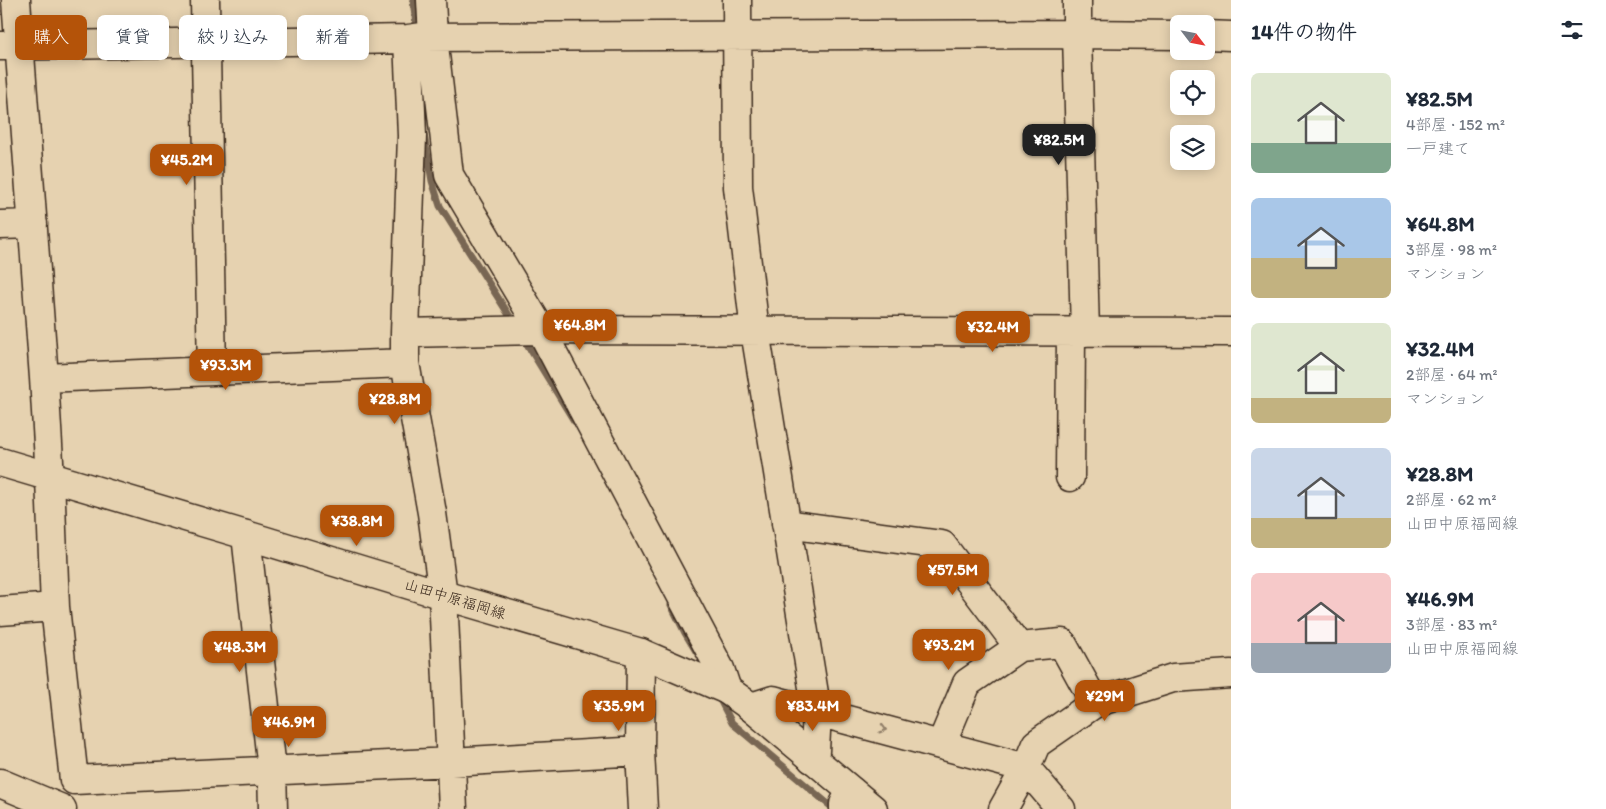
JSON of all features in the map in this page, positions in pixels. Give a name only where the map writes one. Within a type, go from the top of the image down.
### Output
[{"type":"street","points":[[16,0],[10,46],[33,224],[50,478],[55,607],[76,809]]},
{"type":"street","points":[[205,0],[205,15]]},
{"type":"street","points":[[431,0],[420,38],[412,136],[405,363],[432,513],[443,596],[454,809]]},
{"type":"street","points":[[737,0],[738,187],[755,331],[817,712],[816,751],[812,759]]},
{"type":"street","points":[[1070,477],[1078,332],[1077,0]]},
{"type":"street","points":[[287,40],[736,36],[1170,35]]},
{"type":"street","points":[[1215,35],[1231,36]]},
{"type":"street","points":[[420,38],[449,175],[541,330],[720,669],[727,690]]},
{"type":"street","points":[[10,46],[179,43]]},
{"type":"street","points":[[205,60],[212,371]]},
{"type":"street","points":[[0,225],[33,224]]},
{"type":"street","points":[[405,333],[541,330],[1231,332]]},
{"type":"street","points":[[44,378],[405,363]]},
{"type":"street","name":"山田中原福岡線","points":[[0,462],[443,596],[641,653],[727,690],[751,707],[812,759],[846,802],[873,809]]},
{"type":"street","points":[[786,524],[942,545],[1019,647]]},
{"type":"street","points":[[246,535],[272,770],[273,809]]},
{"type":"street","points":[[0,611],[55,607]]},
{"type":"street","points":[[940,745],[967,683],[1019,647],[1062,643],[1095,703]]},
{"type":"street","points":[[641,653],[640,751],[643,809]]},
{"type":"street","points":[[1003,809],[1026,768],[1036,744],[1095,703],[1173,678],[1231,674]]},
{"type":"street","points":[[751,707],[773,700],[1026,768],[1061,809]]},
{"type":"street","points":[[74,780],[640,751]]},
{"type":"street","points":[[0,783],[62,809]]},
{"type":"waterway","points":[[413,0],[417,32]]},
{"type":"waterway","points":[[424,135],[432,181],[440,206],[514,323]]},
{"type":"waterway","points":[[522,336],[574,421]]},
{"type":"waterway","points":[[671,605],[697,653]]},
{"type":"waterway","points":[[718,696],[732,723],[834,809]]}]
